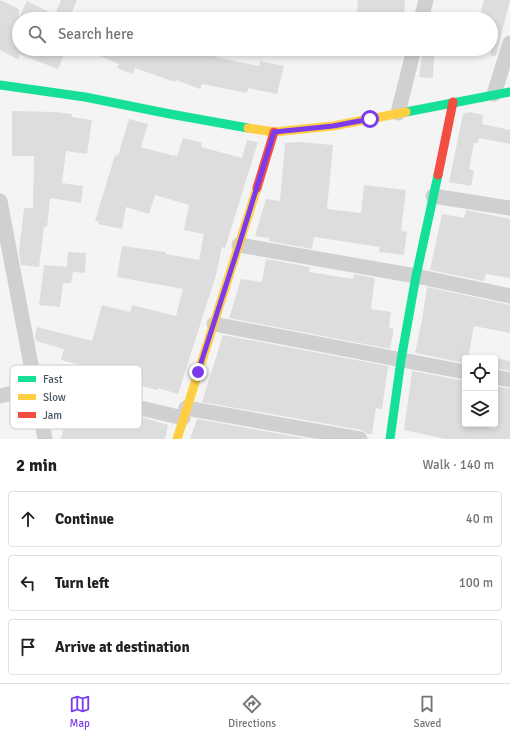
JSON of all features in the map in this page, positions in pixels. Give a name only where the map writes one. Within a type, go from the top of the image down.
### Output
[{"type":"street","points":[[423,12],[426,0]]},
{"type":"street","points":[[494,94],[510,43]]},
{"type":"street","points":[[398,113],[412,56]]},
{"type":"street","points":[[0,85],[85,97],[178,116],[274,132],[333,126],[510,92]]},
{"type":"street","points":[[390,439],[401,360],[416,276],[453,102]]},
{"type":"street","points":[[177,439],[274,132]]},
{"type":"street","points":[[433,196],[510,208]]},
{"type":"street","points":[[0,201],[27,365]]},
{"type":"street","points":[[239,245],[416,276],[510,296]]},
{"type":"street","points":[[214,324],[462,371]]},
{"type":"street","points":[[498,378],[510,380]]},
{"type":"street","points":[[142,405],[185,413],[360,439]]},
{"type":"street","points":[[43,429],[46,439]]},
{"type":"building","points":[[0,0],[19,9],[19,12],[12,12],[12,56],[19,56],[19,60],[0,50]]},
{"type":"building","points":[[61,0],[77,0],[72,12],[56,12]]},
{"type":"building","points":[[358,0],[405,0],[404,12],[357,12]]},
{"type":"building","points":[[484,0],[510,0],[498,48],[498,12],[481,12]]},
{"type":"building","points":[[27,1],[49,12],[22,12]]},
{"type":"building","points":[[24,56],[63,56],[58,69]]},
{"type":"building","points":[[100,56],[215,56],[259,66],[260,61],[284,66],[277,94],[248,88],[247,93],[202,84],[200,89],[135,68],[133,74],[117,68],[119,64]]},
{"type":"building","points":[[422,56],[434,56],[433,78],[419,77]]},
{"type":"building","points":[[12,111],[55,112],[72,114],[72,117],[92,120],[87,154],[66,151],[62,183],[83,186],[81,203],[50,198],[47,227],[44,227],[39,267],[21,265],[19,252],[24,208],[33,208],[34,156],[12,156]]},
{"type":"building","points":[[470,112],[483,115],[482,124],[510,130],[510,144],[479,138],[478,143],[474,143],[469,169],[474,171],[471,186],[449,182],[463,114]]},
{"type":"building","points":[[129,119],[148,124],[141,147],[174,156],[177,156],[183,138],[202,143],[201,147],[242,158],[247,140],[258,142],[225,248],[222,247],[216,275],[178,394],[158,388],[157,390],[142,386],[142,365],[80,365],[61,360],[64,349],[36,341],[35,337],[37,327],[92,341],[102,305],[130,312],[132,305],[176,316],[183,289],[117,277],[122,246],[166,252],[166,254],[199,260],[204,234],[184,230],[189,205],[155,195],[149,214],[126,207],[122,229],[98,224],[99,221],[95,221],[115,155],[118,156]]},
{"type":"building","points":[[300,142],[333,145],[327,209],[361,213],[364,185],[406,190],[401,231],[407,232],[404,255],[379,252],[380,247],[314,237],[312,249],[269,241],[269,238],[255,236],[266,199],[280,201],[285,143]]},
{"type":"building","points":[[466,210],[510,219],[510,278],[486,274],[484,281],[430,270],[442,214],[464,218]]},
{"type":"building","points":[[68,252],[86,253],[85,273],[73,272],[71,283],[63,283],[60,307],[39,305],[44,265],[67,267]]},
{"type":"building","points":[[266,259],[310,267],[309,272],[353,279],[354,274],[375,278],[371,309],[391,312],[389,328],[393,328],[393,334],[390,349],[229,318],[241,279],[262,282]]},
{"type":"building","points":[[427,287],[510,305],[510,333],[474,326],[469,355],[462,355],[462,362],[415,353]]},
{"type":"building","points":[[223,335],[388,366],[382,409],[376,408],[372,434],[367,434],[362,430],[202,402]]},
{"type":"building","points":[[498,359],[510,361],[510,371],[498,369]]},
{"type":"building","points":[[412,371],[462,380],[462,427],[487,427],[495,429],[495,427],[498,427],[498,387],[510,389],[510,439],[446,439],[404,430]]},
{"type":"building","points":[[142,417],[168,425],[165,439],[61,439],[64,429],[142,429]]},
{"type":"building","points":[[197,419],[309,439],[190,439]]},
{"type":"traffic: fast","points":[[0,85],[85,97],[248,128]]},
{"type":"traffic: fast","points":[[406,112],[510,92]]},
{"type":"traffic: fast","points":[[390,439],[401,360],[416,276],[438,175]]},
{"type":"traffic: slow","points":[[248,128],[274,132],[333,126],[406,112]]},
{"type":"traffic: slow","points":[[177,439],[257,188]]},
{"type":"traffic: jam","points":[[438,175],[453,102]]},
{"type":"traffic: jam","points":[[257,188],[274,132]]},
{"type":"route","points":[[198,372],[274,132],[333,126],[370,119]]}]
